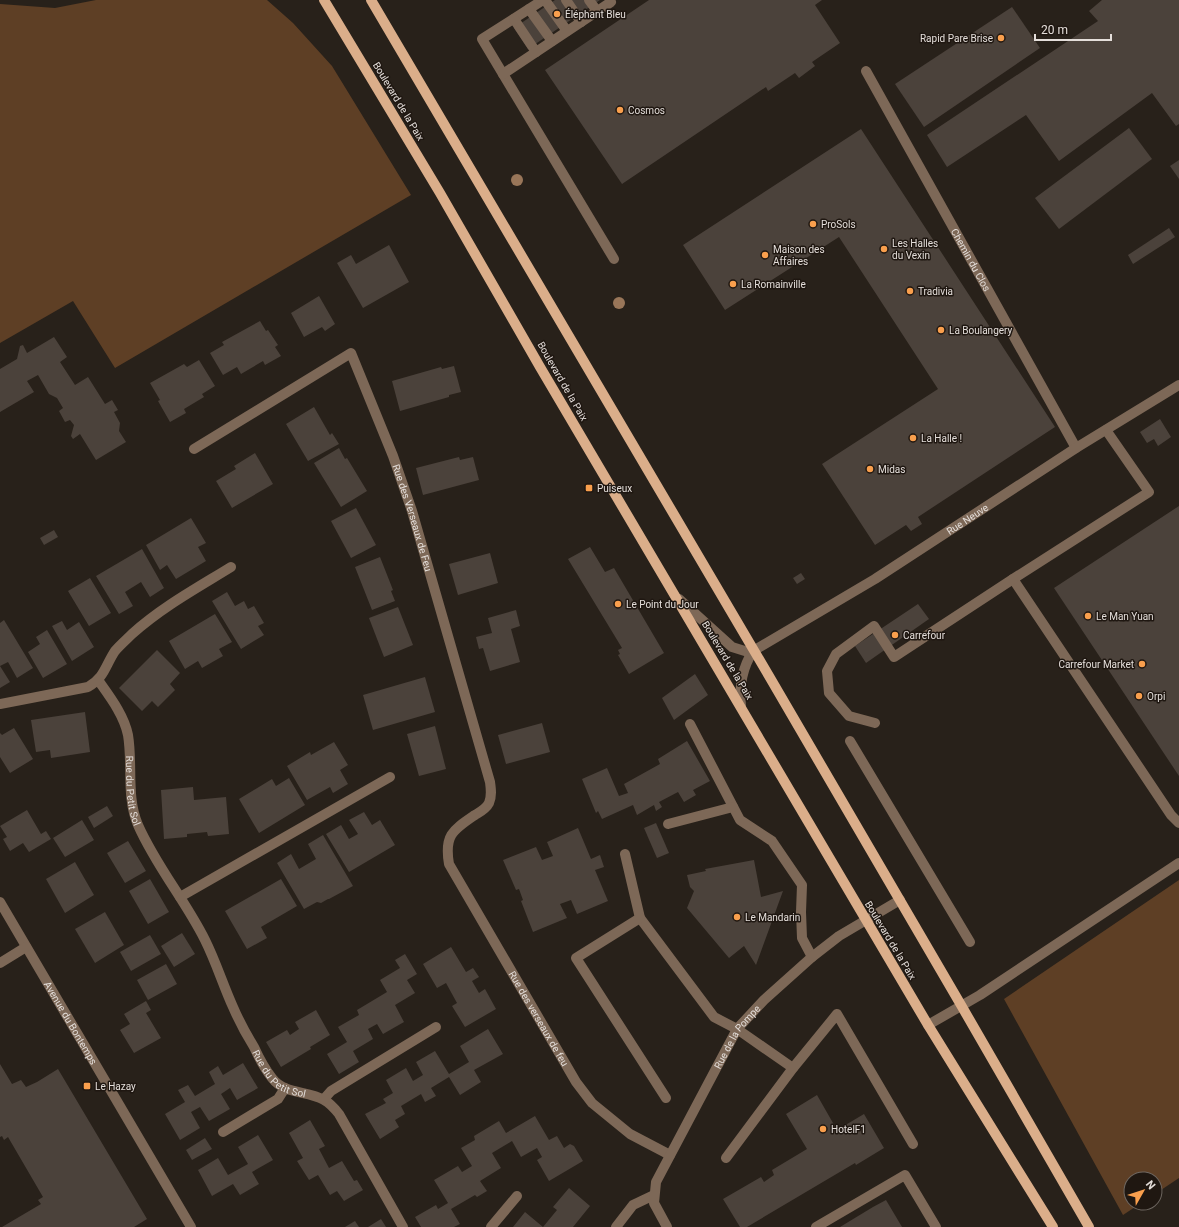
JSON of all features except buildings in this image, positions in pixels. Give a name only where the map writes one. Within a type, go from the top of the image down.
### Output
[{"type":"main road","name":"Boulevard de la Paix","points":[[324,0],[385,100],[865,920],[1052,1227]]},
{"type":"main road","points":[[371,1],[900,900],[1089,1227]]},
{"type":"street","points":[[567,32],[544,0],[482,39],[614,259]]},
{"type":"street","points":[[566,0],[581,22]]},
{"type":"street","points":[[589,0],[597,11]]},
{"type":"street","points":[[503,74],[611,2],[610,0]]},
{"type":"street","points":[[529,9],[552,41]]},
{"type":"street","points":[[514,19],[536,52]]},
{"type":"street","name":"Chemin du Clos","points":[[866,71],[1076,448]]},
{"type":"street","name":"Rue des Verseaux de Feu","points":[[194,449],[351,353],[393,456],[412,511],[490,782],[492,795],[489,804],[452,833],[448,848]]},
{"type":"street","name":"Rue Neuve","points":[[753,650],[875,579],[1076,448],[1179,385]]},
{"type":"street","points":[[874,723],[848,716],[829,693],[827,671],[836,654],[874,626],[894,657],[1149,492],[1106,430]]},
{"type":"street","points":[[0,704],[88,687],[104,674],[115,651],[153,616],[231,567]]},
{"type":"street","points":[[1013,579],[1171,815],[1179,823]]},
{"type":"street","points":[[676,597],[732,647],[748,652],[753,650]]},
{"type":"street","points":[[741,706],[741,680],[744,669],[753,650]]},
{"type":"street","name":"Rue du Petit Sol","points":[[98,680],[113,700],[128,734],[133,809],[138,824],[151,849],[205,939],[232,1006],[258,1055],[272,1079],[280,1086],[324,1099],[340,1114],[403,1227]]},
{"type":"street","points":[[690,724],[740,820],[772,841],[802,885],[802,938],[812,957]]},
{"type":"street","points":[[850,741],[970,942]]},
{"type":"street","points":[[180,897],[390,777]]},
{"type":"street","points":[[668,824],[733,807]]},
{"type":"street","name":"Rue des verseaux de feu","points":[[448,848],[449,864],[576,1082],[592,1103],[630,1134],[670,1155]]},
{"type":"street","points":[[625,854],[640,918],[714,1017],[737,1029],[793,1068]]},
{"type":"street","points":[[928,1025],[980,995],[1179,863]]},
{"type":"street","name":"Rue de la Pompe","points":[[654,1195],[656,1182],[737,1029],[764,1000],[812,957],[839,936],[900,900]]},
{"type":"street","name":"Avenue du Bontemps","points":[[0,902],[191,1227]]},
{"type":"street","points":[[640,918],[576,958],[666,1098]]},
{"type":"street","points":[[0,963],[26,947]]},
{"type":"street","points":[[726,1158],[793,1068],[837,1014],[913,1144]]},
{"type":"street","points":[[324,1099],[331,1091],[436,1027]]},
{"type":"street","points":[[223,1132],[278,1100],[285,1088]]},
{"type":"street","points":[[816,1227],[905,1175],[936,1227]]},
{"type":"street","points":[[616,1227],[633,1205],[654,1195],[654,1203],[667,1227]]},
{"type":"street","points":[[491,1227],[517,1196]]},
{"type":"shaded area","points":[[96,0],[267,0],[293,23],[332,66],[411,195],[115,368],[73,301],[0,343],[0,4],[55,8]]},
{"type":"shaded area","points":[[1179,880],[1179,1178],[1163,1189],[1163,1171],[1123,1171],[1123,1211],[1129,1211],[1123,1215],[1004,999]]},
{"type":"place","name":"Éléphant Bleu","points":[[557,14]]},
{"type":"place","name":"Rapid Pare Brise","points":[[1001,38]]},
{"type":"place","name":"Cosmos","points":[[620,110]]},
{"type":"place","name":"ProSols","points":[[813,224]]},
{"type":"place","name":"Les Halles du Vexin","points":[[884,249]]},
{"type":"place","name":"Maison des Affaires","points":[[765,255]]},
{"type":"place","name":"La Romainville","points":[[733,284]]},
{"type":"place","name":"Tradivia","points":[[910,291]]},
{"type":"place","name":"La Boulangery","points":[[941,330]]},
{"type":"place","name":"La Halle !","points":[[913,438]]},
{"type":"place","name":"Midas","points":[[870,469]]},
{"type":"place","name":"Puiseux","points":[[589,488]]},
{"type":"place","name":"Le Point du Jour","points":[[618,604]]},
{"type":"place","name":"Le Man Yuan","points":[[1088,616]]},
{"type":"place","name":"Carrefour","points":[[895,635]]},
{"type":"place","name":"Carrefour Market","points":[[1142,664]]},
{"type":"place","name":"Orpi","points":[[1139,696]]},
{"type":"place","name":"Le Mandarin","points":[[737,917]]},
{"type":"place","name":"Le Hazay","points":[[87,1086]]},
{"type":"place","name":"HotelF1","points":[[823,1129]]}]
